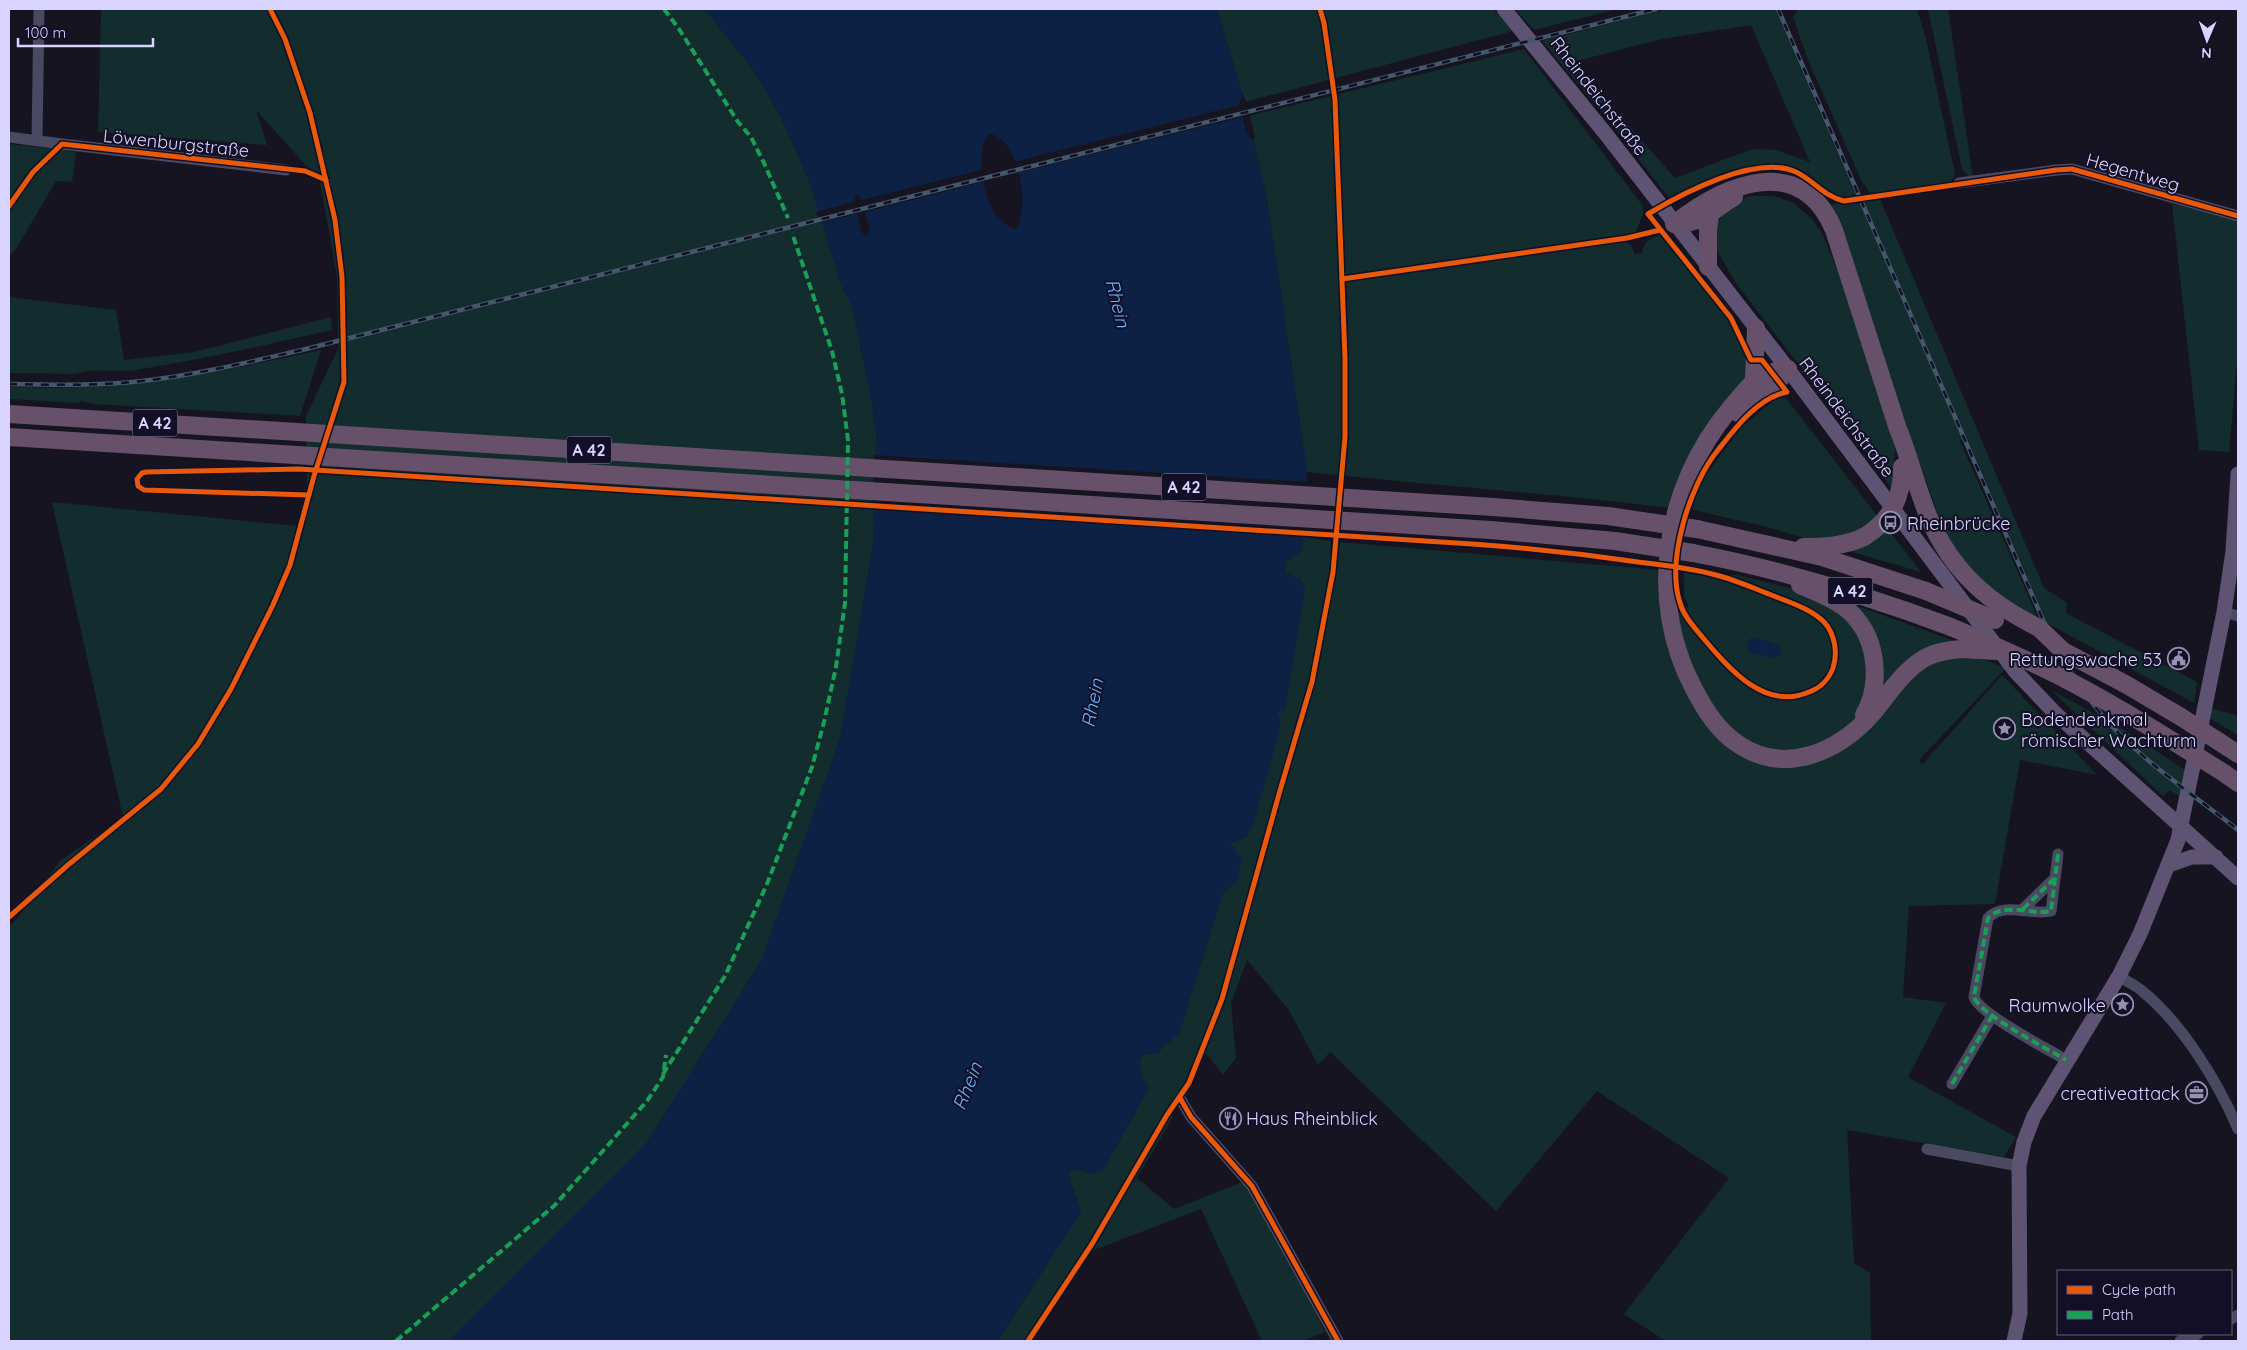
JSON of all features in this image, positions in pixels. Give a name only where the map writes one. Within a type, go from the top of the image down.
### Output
[{"type":"highway","points":[[1674,224],[1694,208],[1747,183],[1776,182],[1806,192],[1815,199],[1828,218],[1933,529],[1961,572],[1983,593],[2063,651],[2127,685],[2238,754]]},
{"type":"highway","points":[[1674,224],[1690,223],[1710,215],[1736,196],[1754,190],[1775,190],[1788,193],[1808,206],[1822,221],[1837,244]]},
{"type":"highway","points":[[1708,266],[1710,215]]},
{"type":"highway","points":[[1754,380],[1756,328]]},
{"type":"highway","points":[[1788,369],[1772,371],[1754,380],[1715,427],[1706,441],[1682,492],[1669,540],[1667,574],[1670,616],[1675,640],[1685,670],[1700,700],[1718,726],[1738,744],[1762,756],[1801,759],[1813,756],[1838,744],[1870,715],[1898,681],[1922,660],[1935,654],[1963,649],[2008,652]]},
{"type":"highway","points":[[1697,462],[1732,420],[1755,398],[1779,380],[1788,369]]},
{"type":"highway","name":"A 42","points":[[9,414],[1493,506],[1608,516],[1697,529],[1822,557],[1926,591],[1995,620],[2041,634]]},
{"type":"highway","points":[[1780,547],[1835,546],[1864,537],[1879,526],[1891,512],[1901,485],[1902,467],[1898,429]]},
{"type":"highway","name":"A 42","points":[[9,437],[1383,522],[1578,537],[1693,553],[1746,563],[1812,579],[1902,608],[1951,627],[2070,682],[2112,705],[2231,778]]},
{"type":"highway","points":[[1746,563],[1782,577],[1841,605],[1853,615],[1863,629],[1872,651],[1874,679],[1866,711],[1857,727]]},
{"type":"main road","name":"Rheindeichstraße","points":[[1504,9],[1562,79],[1788,369],[2015,672],[2055,714],[2238,878]]},
{"type":"main road","points":[[2014,1341],[2020,1313],[2019,1166],[2024,1142],[2034,1116],[2066,1060],[2119,976],[2140,934],[2169,865],[2182,826],[2231,614],[2238,474]]},
{"type":"main road","points":[[2169,865],[2184,858],[2216,857]]},
{"type":"street","points":[[38,140],[39,9]]},
{"type":"street","name":"Löwenburgstraße","points":[[9,136],[286,170]]},
{"type":"street","name":"Hegentweg","points":[[1959,183],[2072,169],[2238,216]]},
{"type":"street","points":[[2058,854],[2051,911],[2023,909],[1993,913],[1988,918],[1974,997],[1976,1003],[1992,1016],[2066,1060]]},
{"type":"street","points":[[2023,909],[2055,878]]},
{"type":"street","points":[[2042,891],[2052,901]]},
{"type":"street","points":[[2119,976],[2142,990],[2190,1044],[2223,1095],[2238,1129]]},
{"type":"street","points":[[1952,1084],[1992,1016]]},
{"type":"street","points":[[1180,1098],[1190,1117],[1252,1186],[1338,1341]]},
{"type":"street","points":[[1927,1148],[2019,1166]]},
{"type":"street","points":[[2180,1341],[2195,1335]]},
{"type":"green space","points":[[101,9],[705,9],[754,71],[779,113],[812,189],[841,284],[852,306],[871,396],[877,441],[873,545],[840,739],[761,962],[644,1150],[453,1341],[9,1341],[9,926],[15,921],[60,861],[123,817],[52,502],[297,526],[307,488],[306,416],[338,349],[337,277],[320,181],[256,110],[267,145],[98,132]]},
{"type":"green space","points":[[1217,9],[1493,9],[1513,31],[1245,102]]},
{"type":"green space","points":[[1515,9],[1617,9],[1534,30]]},
{"type":"green space","points":[[1666,9],[1775,9],[1856,196],[1836,197],[1812,177],[1783,166],[1769,165],[1740,170],[1669,198],[1613,126],[1542,41]],"holes":[[[1751,25],[1810,162],[1776,150],[1752,149],[1675,178],[1573,62],[1662,39]]]},
{"type":"green space","points":[[1798,9],[1917,9],[1926,39],[1955,174],[1951,183],[1883,195],[1870,193],[1861,180],[1808,60],[1793,17]]},
{"type":"green space","points":[[1928,9],[1948,9],[1973,178],[1968,176],[1962,169]]},
{"type":"green space","points":[[1524,49],[1643,206],[1643,215],[1635,233],[1537,249],[1537,254],[1623,241],[1631,245],[1635,254],[1642,253],[1648,241],[1661,235],[1689,265],[1715,298],[1738,334],[1746,353],[1752,372],[1671,508],[1307,472],[1267,199],[1248,116]]},
{"type":"green space","points":[[9,144],[67,150],[76,153],[72,182],[56,181],[16,249],[9,256]]},
{"type":"green space","points":[[1751,196],[1773,196],[1792,202],[1812,219],[1823,235],[1838,272],[1895,447],[1892,489],[1864,449],[1735,282],[1714,245],[1716,226],[1727,207],[1736,201]]},
{"type":"green space","points":[[1880,199],[2044,588],[2067,603],[2066,613],[2197,682],[2194,703],[2047,623],[1966,436],[1960,441],[2038,618],[2011,603],[1986,585],[1971,571],[1959,555],[1942,525],[1826,205]]},
{"type":"green space","points":[[2172,204],[2238,220],[2238,353],[2229,452],[2199,450]]},
{"type":"green space","points":[[9,297],[116,310],[124,360],[194,352],[331,317],[332,330],[234,352],[136,370],[98,370],[76,374],[9,373]]},
{"type":"green space","points":[[321,350],[300,416],[93,404],[81,401],[78,403],[9,399],[9,387],[89,387],[128,384],[205,373]]},
{"type":"green space","points":[[1786,398],[1921,572],[1763,526],[1689,509],[1698,485],[1741,428],[1775,399]]},
{"type":"green space","points":[[1303,537],[1331,541],[1330,556],[1338,556],[1340,542],[1659,570],[1676,613],[1689,606],[1684,597],[1684,572],[1738,575],[1849,603],[1960,643],[1972,655],[2006,668],[1919,760],[1922,765],[2002,675],[2097,775],[2020,760],[1995,904],[1909,906],[1903,997],[1946,1003],[1908,1077],[2016,1137],[2004,1157],[1847,1130],[1854,1263],[1870,1273],[1871,1341],[1666,1341],[1624,1314],[1729,1178],[1597,1091],[1496,1211],[1330,1052],[1318,1065],[1289,1010],[1247,960],[1231,1003],[1236,1058],[1223,1075],[1208,1056],[1199,1051],[1187,1081],[1166,1111],[1173,1117],[1137,1178],[1174,1209],[1242,1182],[1249,1187],[1281,1239],[1325,1332],[1303,1341],[1262,1341],[1201,1209],[1089,1252],[1084,1252],[1026,1341],[997,1341],[1081,1212],[1070,1182],[1069,1172],[1078,1169],[1094,1174],[1142,1076],[1139,1063],[1144,1054],[1157,1053],[1179,1033],[1223,893],[1238,879],[1230,843],[1247,836],[1277,712],[1285,709],[1305,589],[1300,579],[1285,573],[1286,562],[1302,550]]},
{"type":"green space","points":[[2051,690],[2126,731],[2185,770],[2179,796],[2169,790],[2163,796]]},
{"type":"green space","points":[[2211,708],[2238,716],[2238,735],[2209,718]]},
{"type":"water","name":"Rhein","points":[[705,9],[1217,9],[1245,102],[1267,199],[1307,472],[1302,550],[1286,562],[1285,572],[1300,579],[1305,589],[1285,710],[1277,712],[1281,722],[1254,822],[1247,836],[1230,843],[1242,859],[1238,879],[1223,893],[1179,1033],[1157,1053],[1144,1054],[1139,1063],[1142,1076],[1149,1088],[1104,1169],[1094,1174],[1078,1169],[1069,1172],[1070,1182],[1081,1212],[997,1341],[448,1341],[647,1142],[762,959],[840,739],[873,545],[877,441],[871,396],[852,306],[841,284],[812,189],[799,157],[779,113],[754,71]],"holes":[[[990,134],[1004,141],[1009,148],[1017,165],[1021,183],[1023,199],[1019,225],[1014,230],[994,212],[984,184],[982,149],[985,140]]]},
{"type":"water","points":[[1751,637],[1773,643],[1781,648],[1780,656],[1770,658],[1750,652],[1747,650]]},
{"type":"pier","points":[[1242,94],[1247,102],[1254,140],[1247,135],[1242,117],[1016,173],[1013,162],[1239,105]]},
{"type":"pier","points":[[985,169],[987,181],[865,212],[870,230],[867,236],[862,233],[857,214],[819,223],[816,212],[854,202],[856,193],[862,200]]},
{"type":"pier","points":[[874,455],[1309,482],[1305,536],[872,508]]},
{"type":"railway","points":[[9,384],[125,383],[202,372],[302,350],[1656,9]]},
{"type":"railway","points":[[1778,9],[2055,645],[2093,704],[2125,740],[2238,830]]},
{"type":"marked path","points":[[664,9],[679,29],[738,122],[751,137],[788,218]]},
{"type":"marked path","points":[[663,1074],[725,976],[767,884],[812,767],[836,667],[845,603],[848,440],[842,394],[832,351],[792,233]]},
{"type":"marked path","points":[[2058,854],[2051,911],[2002,910],[1988,918],[1974,997],[1979,1004],[2001,1022],[2066,1060]]},
{"type":"marked path","points":[[2023,909],[2055,878]]},
{"type":"marked path","points":[[1952,1084],[1992,1016]]},
{"type":"marked path","points":[[396,1341],[555,1205],[647,1101],[663,1077],[666,1055]]},
{"type":"cycle path","points":[[9,917],[68,865],[161,789],[198,744],[231,689],[273,605],[290,565],[314,476],[344,382],[342,277],[335,220],[310,113],[285,39],[270,9]]},
{"type":"cycle path","points":[[1028,1341],[1092,1244],[1167,1115],[1189,1083],[1222,999],[1312,682],[1333,572],[1345,437],[1345,358],[1335,100],[1324,23],[1320,9]]},
{"type":"cycle path","points":[[9,206],[33,172],[62,144],[305,171],[326,180]]},
{"type":"cycle path","points":[[309,495],[144,490],[138,486],[137,479],[142,473],[146,472],[299,469],[1472,544],[1514,547],[1668,566],[1677,567],[1738,582],[1813,613],[1824,622],[1831,632],[1835,644],[1833,668],[1827,679],[1820,686],[1809,692],[1793,696],[1778,696],[1763,691],[1749,684],[1725,663],[1687,618],[1680,603],[1676,585],[1676,566],[1678,545],[1683,523],[1698,482],[1718,450],[1748,415],[1767,400],[1787,392],[1762,360],[1751,360],[1731,318],[1648,214],[1680,196],[1720,178],[1761,168],[1780,168],[1796,172],[1831,196],[1844,201],[2072,169],[2238,216]]},
{"type":"cycle path","points":[[1342,279],[1627,238],[1660,230]]},
{"type":"cycle path","points":[[1180,1098],[1191,1117],[1252,1186],[1338,1341]]},
{"type":"place","name":"Rheinbrücke","points":[[1891,523]]},
{"type":"place","name":"Rettungswache 53","points":[[2178,659]]},
{"type":"place","name":"Bodendenkmal römischer Wachturm","points":[[2005,729]]},
{"type":"place","name":"Raumwolke","points":[[2122,1005]]},
{"type":"place","name":"creativeattack","points":[[2196,1093]]},
{"type":"place","name":"Haus Rheinblick","points":[[1230,1118]]}]
